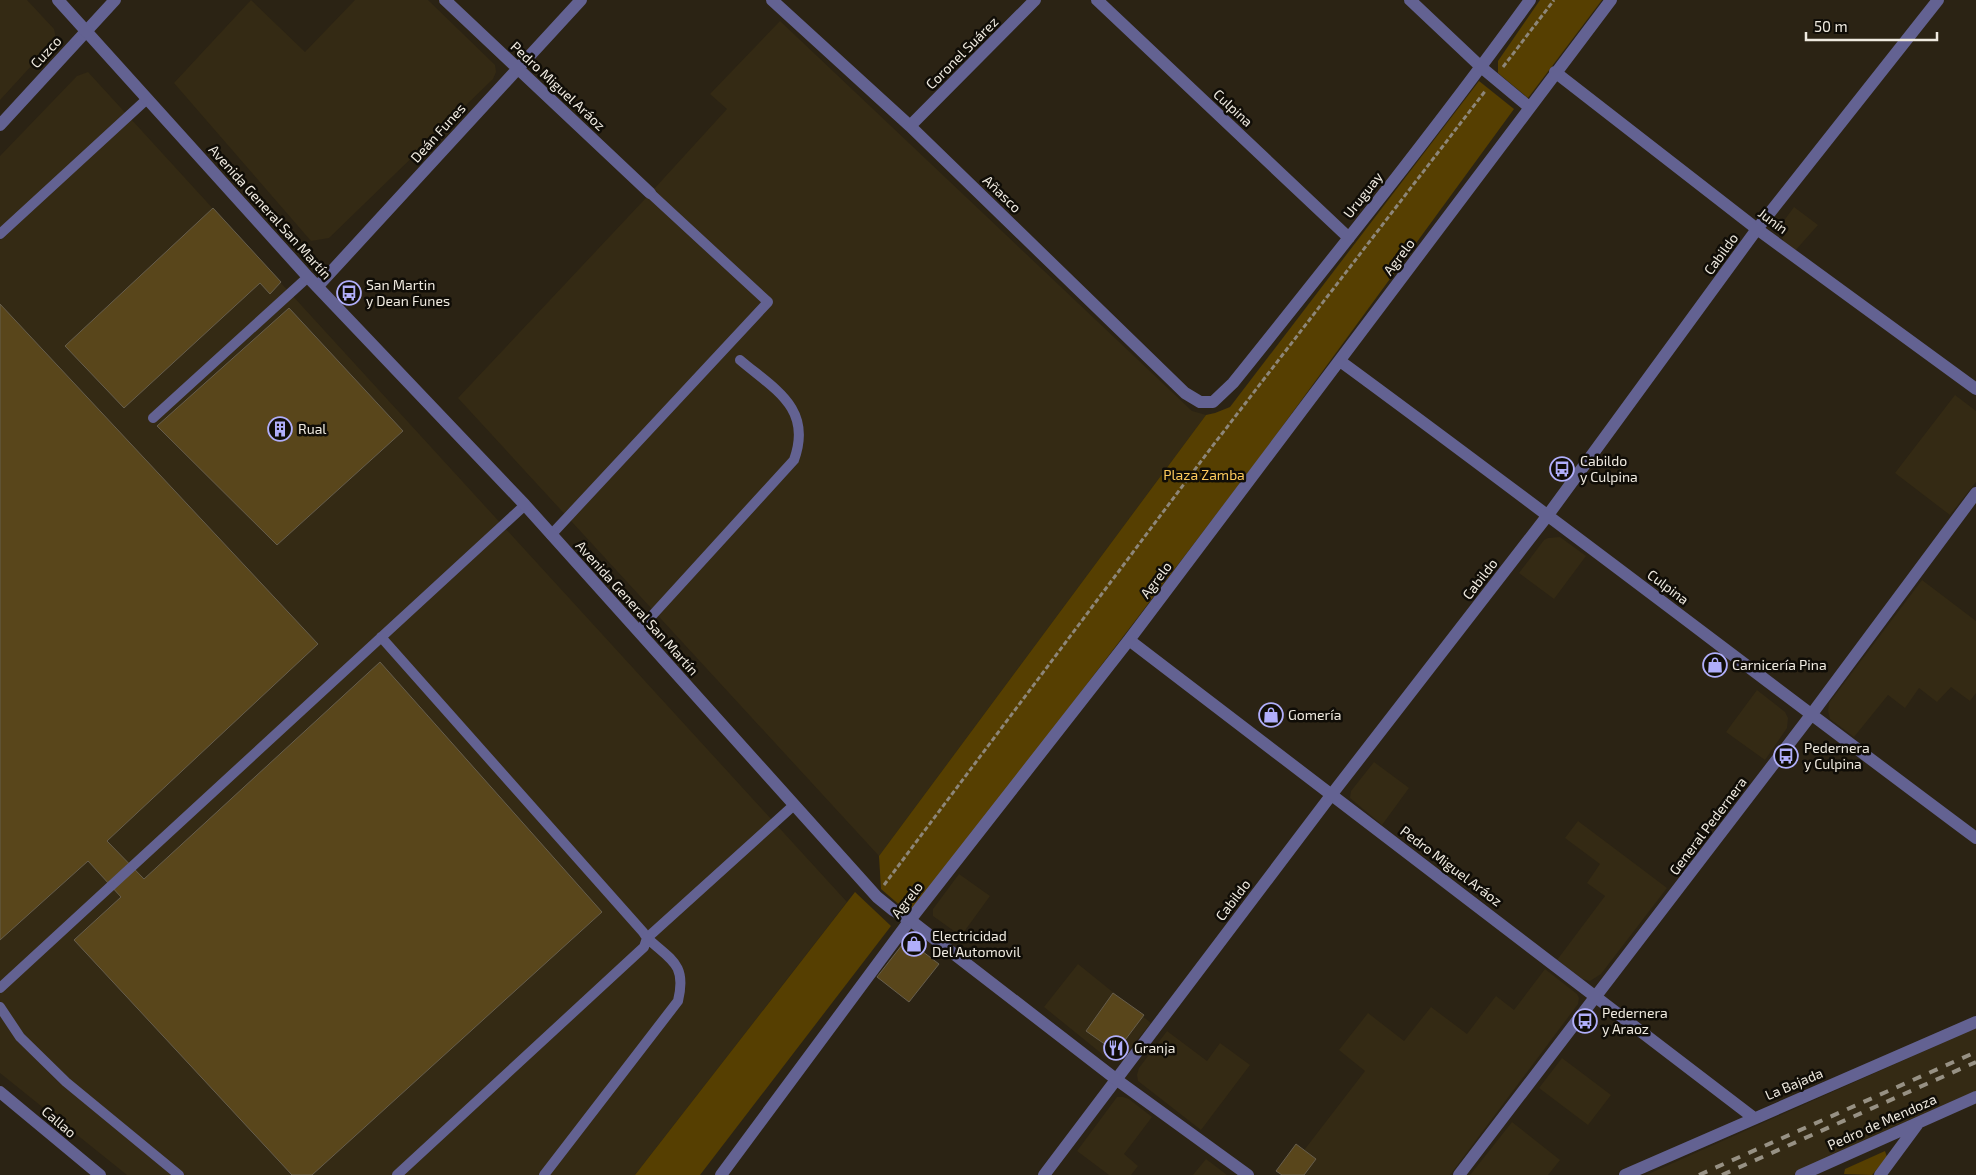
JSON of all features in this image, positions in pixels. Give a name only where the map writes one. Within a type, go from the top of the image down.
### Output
[{"type":"street","name":"Avenida General San Martín","points":[[58,0],[308,277],[552,534],[877,897],[893,910],[910,920],[1117,1080],[1248,1175]]},
{"type":"street","name":"Cuzco","points":[[0,125],[115,0]]},
{"type":"street","name":"Pedro Miguel Aráoz","points":[[445,0],[650,193]]},
{"type":"street","name":"Deán Funes","points":[[318,286],[581,0]]},
{"type":"street","name":"Añasco","points":[[772,0],[910,126],[1185,393],[1200,402],[1213,402]]},
{"type":"street","name":"Coronel Suárez","points":[[910,126],[1036,0]]},
{"type":"street","name":"Culpina","points":[[1097,0],[1349,238]]},
{"type":"street","points":[[1410,0],[1481,67],[1529,107]]},
{"type":"street","name":"Uruguay","points":[[1213,402],[1233,383],[1349,238],[1481,67],[1530,0]]},
{"type":"street","name":"Agrelo","points":[[720,1175],[910,920],[1129,640],[1611,0]]},
{"type":"street","name":"Cabildo","points":[[1044,1175],[1332,794],[1548,515],[1757,229],[1938,0]]},
{"type":"street","name":"Junín","points":[[1556,72],[1757,229],[1976,389]]},
{"type":"street","name":"Culpina","points":[[1340,361],[1548,515],[1976,838]]},
{"type":"street","name":"General Pedernera","points":[[1459,1175],[1811,715],[1976,493]]},
{"type":"street","name":"Pedro Miguel Aráoz","points":[[1129,640],[1754,1118]]},
{"type":"street","name":"La Bajada","points":[[1624,1175],[1976,1022]]},
{"type":"street","name":"Callao","points":[[0,1092],[100,1175]]},
{"type":"street","name":"Pedro de Mendoza","points":[[1801,1175],[1976,1097]]},
{"type":"street","points":[[1880,1175],[1918,1123]]},
{"type":"street","points":[[1819,1167],[1830,1175]]},
{"type":"lane","points":[[0,234],[147,99]]},
{"type":"lane","points":[[552,534],[768,302],[650,193]]},
{"type":"lane","points":[[152,418],[308,277]]},
{"type":"lane","points":[[638,631],[794,460],[798,448],[799,431],[795,412],[788,401],[740,360]]},
{"type":"lane","points":[[0,988],[525,505]]},
{"type":"lane","points":[[381,637],[647,938],[678,966],[681,986],[678,1000],[544,1175]]},
{"type":"lane","points":[[397,1175],[644,947],[647,938],[794,805]]},
{"type":"lane","points":[[0,1007],[20,1037],[66,1082],[179,1175]]},
{"type":"path","points":[[1498,73],[1554,0]]},
{"type":"path","points":[[881,889],[1211,448],[1488,88]]},
{"type":"shaded area","points":[[0,0],[27,0],[54,29],[56,39],[0,100]]},
{"type":"shaded area","points":[[251,0],[305,52],[355,0],[428,0],[495,65],[496,72],[493,79],[329,238],[311,241],[174,83]]},
{"type":"shaded area","points":[[780,21],[1192,411],[1206,415],[879,856],[458,398],[727,109],[710,94]]},
{"type":"shaded area","points":[[88,72],[847,902],[635,1175],[127,1175],[0,1073],[0,156],[77,76]]},
{"type":"shaded area","points":[[1794,207],[1818,225],[1794,252],[1784,243],[1780,230],[1783,222]]},
{"type":"shaded area","points":[[1955,395],[1976,411],[1976,482],[1950,515],[1895,473]]},
{"type":"shaded area","points":[[1560,537],[1586,556],[1554,599],[1519,573],[1544,540]]},
{"type":"shaded area","points":[[1922,580],[1976,621],[1976,693],[1970,701],[1951,687],[1937,702],[1919,688],[1905,708],[1888,695],[1854,737],[1830,719],[1829,703]]},
{"type":"shaded area","points":[[1757,690],[1785,712],[1788,718],[1787,728],[1765,760],[1726,732]]},
{"type":"shaded area","points":[[1374,762],[1409,788],[1382,825],[1350,798],[1351,791]]},
{"type":"shaded area","points":[[1578,821],[1667,888],[1601,974],[1590,981],[1582,979],[1557,960],[1605,896],[1587,883],[1600,864],[1565,838]]},
{"type":"shaded area","points":[[959,874],[990,896],[961,936],[933,916],[933,909]]},
{"type":"shaded area","points":[[1078,964],[1151,1023],[1123,1057],[1107,1058],[1044,1007]]},
{"type":"shaded area","points":[[1545,969],[1577,994],[1579,998],[1578,1004],[1450,1175],[1285,1175],[1365,1071],[1339,1050],[1368,1013],[1404,1041],[1431,1007],[1467,1034],[1496,996],[1514,1010]]},
{"type":"shaded area","points":[[1976,1028],[1976,1094],[1793,1175],[1646,1175]]},
{"type":"shaded area","points":[[1167,1031],[1207,1061],[1220,1043],[1250,1065],[1201,1130],[1138,1081],[1139,1068]]},
{"type":"shaded area","points":[[1562,1058],[1611,1095],[1588,1125],[1539,1088]]},
{"type":"shaded area","points":[[1117,1097],[1129,1099],[1152,1117],[1124,1154],[1138,1166],[1131,1175],[1109,1175],[1077,1151]]},
{"type":"shaded area","points":[[1512,1122],[1560,1160],[1548,1175],[1470,1175]]},
{"type":"shaded area","points":[[1206,1159],[1227,1175],[1193,1175]]},
{"type":"green space","points":[[1540,0],[1602,0],[1528,98],[1498,73],[1498,61]]},
{"type":"green space","name":"Plaza Zamba","points":[[1479,81],[1514,109],[1257,461],[920,903],[912,909],[903,908],[881,889],[879,856],[1206,415],[1230,407]]},
{"type":"green space","points":[[855,892],[891,926],[700,1175],[635,1175]]},
{"type":"green space","points":[[1885,1151],[1887,1157],[1872,1175],[1844,1174],[1845,1169]]},
{"type":"building","points":[[213,208],[281,282],[270,294],[260,283],[124,408],[65,346]]},
{"type":"building","points":[[0,304],[318,644],[107,841],[144,879],[380,662],[602,912],[312,1175],[292,1175],[74,940],[121,897],[88,861],[0,940]]},
{"type":"building","name":"Rual","points":[[289,308],[403,431],[277,545],[157,426]]},
{"type":"building","name":"Carnicería Pina","points":[[1713,654],[1726,665],[1718,675],[1705,665]]},
{"type":"building","points":[[902,945],[914,945],[939,964],[909,1002],[877,977]]},
{"type":"building","points":[[1113,993],[1144,1015],[1116,1052],[1086,1031]]},
{"type":"building","points":[[1296,1144],[1316,1159],[1304,1175],[1282,1175],[1276,1171]]},
{"type":"railway","points":[[1699,1175],[1976,1052]]},
{"type":"railway","points":[[1722,1175],[1976,1062]]},
{"type":"place","name":"San Martin y Dean Funes","points":[[349,293]]},
{"type":"place","name":"Rual","points":[[280,429]]},
{"type":"place","name":"Cabildo y Culpina","points":[[1562,469]]},
{"type":"place","name":"Carnicería Pina","points":[[1715,665]]},
{"type":"place","name":"Gomería","points":[[1271,715]]},
{"type":"place","name":"Pedernera y Culpina","points":[[1786,756]]},
{"type":"place","name":"Electricidad Del Automovil","points":[[914,944]]},
{"type":"place","name":"Pedernera y Araoz","points":[[1585,1021]]},
{"type":"place","name":"Granja","points":[[1116,1048]]}]
